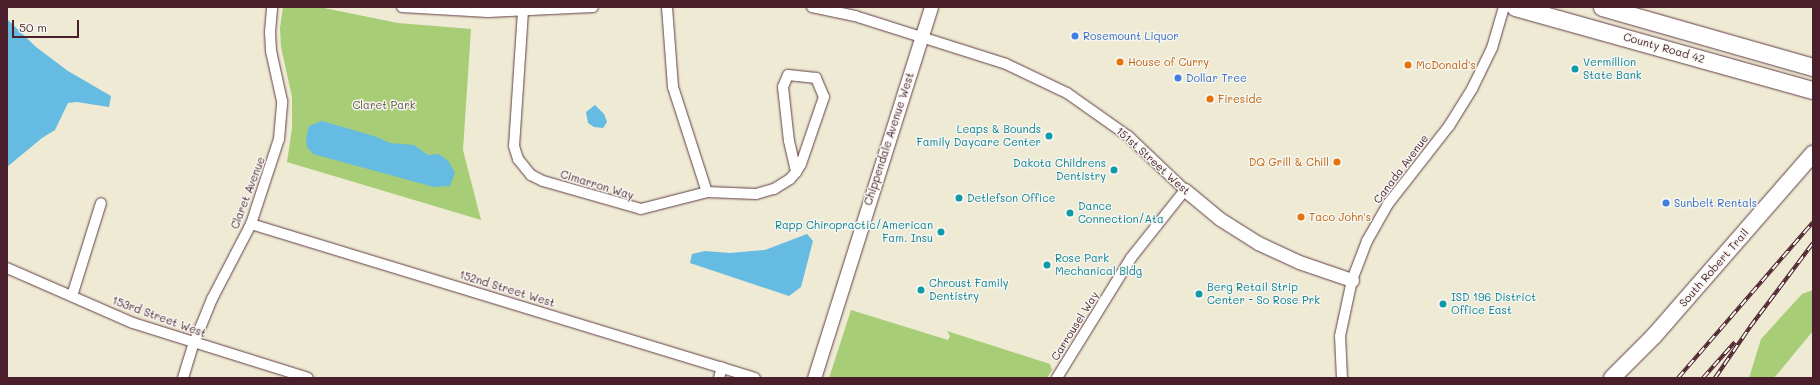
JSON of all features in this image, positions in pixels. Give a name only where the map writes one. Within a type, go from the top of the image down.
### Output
[{"type":"highway","name":"County Road 42","points":[[1515,7],[1813,90]]},
{"type":"highway","name":"County Road 42","points":[[1602,7],[1813,67]]},
{"type":"main road","name":"South Robert Trail","points":[[1612,378],[1654,336],[1813,154]]},
{"type":"street","name":"Claret Avenue","points":[[183,378],[194,343],[212,299],[252,224],[277,148],[282,120],[281,91],[273,61],[270,41],[272,7]]},
{"type":"street","points":[[402,7],[458,12],[523,11],[593,7]]},
{"type":"street","points":[[667,7],[673,87],[707,192]]},
{"type":"street","name":"151st Street West","points":[[812,7],[855,16],[1006,64],[1067,93],[1128,136],[1185,190],[1220,219],[1258,243],[1299,262],[1352,280]]},
{"type":"street","name":"Chippendale Avenue West","points":[[814,378],[931,7]]},
{"type":"street","name":"Canada Avenue","points":[[1342,378],[1340,336],[1352,280],[1367,241],[1388,204],[1449,126],[1472,89],[1492,48],[1504,7]]},
{"type":"street","name":"Cimarron Way","points":[[523,11],[514,146],[518,159],[526,171],[543,181],[635,209],[654,207],[707,192],[747,194],[766,192],[782,185],[796,172],[805,156],[824,97],[816,78],[788,75],[784,87],[789,141],[796,172]]},
{"type":"street","name":"Carrousel Way","points":[[1057,378],[1131,258],[1185,190]]},
{"type":"street","points":[[72,296],[101,203]]},
{"type":"street","name":"152nd Street West","points":[[252,224],[755,378]]},
{"type":"street","name":"153rd Street West","points":[[7,268],[133,323],[308,378]]},
{"type":"street","points":[[719,378],[722,367]]},
{"type":"green space","name":"Claret Park","points":[[283,7],[319,7],[398,23],[471,29],[463,150],[481,220],[287,162],[292,128],[292,97],[281,47],[280,28]]},
{"type":"green space","points":[[1813,290],[1813,331],[1774,378],[1749,378],[1761,339],[1802,294]]},
{"type":"green space","points":[[851,310],[948,340],[950,336],[947,331],[1050,364],[1052,370],[1047,378],[829,378]]},
{"type":"water","points":[[7,19],[36,47],[68,71],[111,96],[109,107],[77,102],[68,103],[55,130],[42,138],[7,167]]},
{"type":"water","points":[[595,105],[604,114],[607,122],[603,128],[594,127],[588,123],[586,112]]},
{"type":"water","points":[[322,121],[377,137],[390,143],[414,145],[428,155],[439,154],[449,162],[455,173],[450,186],[434,187],[313,154],[307,147],[306,138],[309,126]]},
{"type":"water","points":[[807,234],[813,241],[801,287],[789,296],[690,263],[692,254],[705,251],[730,253],[765,250]]},
{"type":"railway","points":[[1678,378],[1813,222]]},
{"type":"railway","points":[[1715,378],[1750,327],[1813,243]]},
{"type":"railway","points":[[1703,378],[1735,342]]},
{"type":"place","name":"Rosemount Liquor","points":[[1075,36]]},
{"type":"place","name":"House of Curry","points":[[1120,62]]},
{"type":"place","name":"McDonald's","points":[[1408,65]]},
{"type":"place","name":"Vermillion State Bank","points":[[1575,69]]},
{"type":"place","name":"Dollar Tree","points":[[1178,78]]},
{"type":"place","name":"Fireside","points":[[1210,99]]},
{"type":"place","name":"Leaps & Bounds Family Daycare Center","points":[[1049,136]]},
{"type":"place","name":"DQ Grill & Chill","points":[[1337,162]]},
{"type":"place","name":"Dakota Childrens Dentistry","points":[[1114,170]]},
{"type":"place","name":"Detlefson Office","points":[[959,198]]},
{"type":"place","name":"Sunbelt Rentals","points":[[1666,203]]},
{"type":"place","name":"Dance Connection/Ata","points":[[1070,213]]},
{"type":"place","name":"Taco John's","points":[[1301,217]]},
{"type":"place","name":"Rapp Chiropractic/American Fam. Insu","points":[[941,232]]},
{"type":"place","name":"Rose Park Mechanical Bldg","points":[[1047,265]]},
{"type":"place","name":"Chroust Family Dentistry","points":[[921,290]]},
{"type":"place","name":"Berg Retail Strip Center - So Rose Prk","points":[[1199,294]]},
{"type":"place","name":"ISD 196 District Office East","points":[[1443,304]]}]
